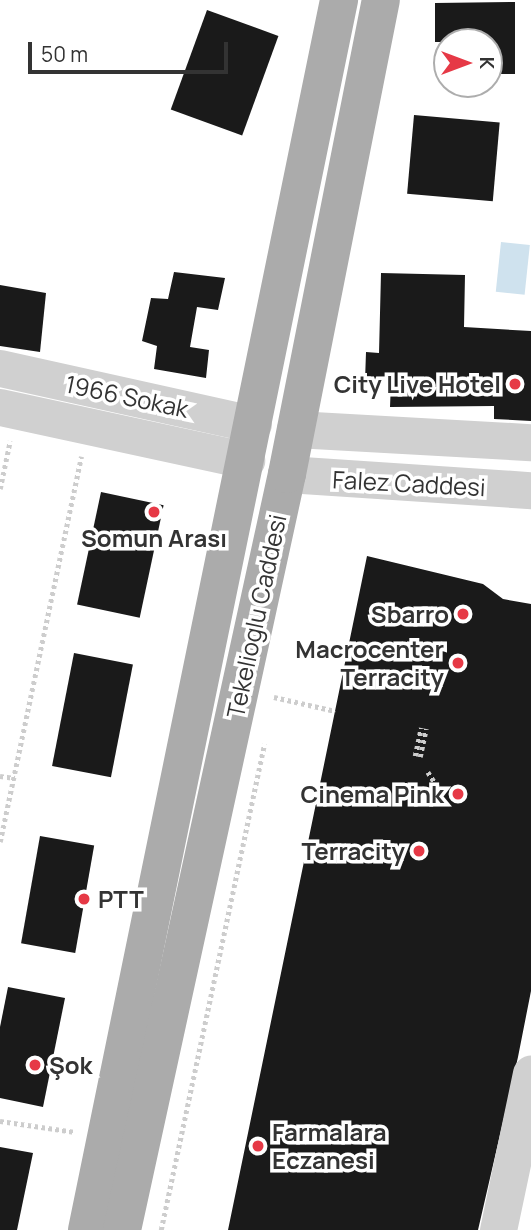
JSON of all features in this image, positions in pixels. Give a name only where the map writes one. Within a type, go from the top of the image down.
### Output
[{"type":"main road","name":"Tekelioglu Caddesi","points":[[87,1230],[339,0]]},
{"type":"main road","name":"Tekelioglu Caddesi","points":[[122,1230],[286,474],[381,0]]},
{"type":"street","name":"1966 Sokak","points":[[0,368],[253,424]]},
{"type":"street","name":"1966 Sokak","points":[[6,422],[246,460]]},
{"type":"street","name":"Falez Caddesi","points":[[295,429],[531,442]]},
{"type":"street","name":"Falez Caddesi","points":[[286,474],[531,490]]},
{"type":"street","points":[[498,1230],[531,1073]]},
{"type":"path","points":[[0,489],[6,422]]},
{"type":"path","points":[[0,842],[82,451]]},
{"type":"path","points":[[274,697],[335,711]]},
{"type":"path","points":[[418,757],[423,728]]},
{"type":"path","points":[[161,1230],[267,732]]},
{"type":"path","points":[[428,772],[441,792]]},
{"type":"path","points":[[0,776],[15,778]]},
{"type":"path","points":[[0,1121],[85,1134]]},
{"type":"water","points":[[501,242],[530,245],[525,295],[496,292]]},
{"type":"building","points":[[515,2],[515,74],[503,74],[503,28],[435,28],[435,3]]},
{"type":"building","points":[[207,10],[278,36],[242,136],[171,110]]},
{"type":"building","points":[[414,115],[500,122],[493,201],[407,194]]},
{"type":"building","points":[[174,272],[225,278],[218,310],[197,307],[190,347],[209,350],[206,378],[154,369],[157,346],[142,341],[151,298],[168,299]]},
{"type":"building","points":[[381,273],[465,275],[464,327],[531,331],[531,421],[494,419],[494,406],[390,407],[391,381],[365,381],[366,352],[379,353]]},
{"type":"building","points":[[0,285],[46,293],[40,352],[0,346]]},
{"type":"building","points":[[101,492],[164,505],[140,618],[77,604]]},
{"type":"building","name":"Terracity","points":[[367,556],[483,584],[503,599],[531,604],[531,991],[518,1057],[478,1230],[228,1230]]},
{"type":"building","points":[[74,653],[133,664],[111,777],[52,766]]},
{"type":"building","points":[[40,836],[94,846],[75,953],[21,943]]},
{"type":"building","points":[[8,987],[65,998],[43,1107],[0,1098],[0,1027]]},
{"type":"building","points":[[0,1147],[33,1153],[17,1230],[0,1230]]},
{"type":"place","name":"City Live Hotel","points":[[515,384]]},
{"type":"place","name":"Somun Arası","points":[[154,512]]},
{"type":"place","name":"Sbarro","points":[[463,614]]},
{"type":"place","name":"Macrocenter Terracity","points":[[458,663]]},
{"type":"place","name":"Cinema Pink","points":[[458,794]]},
{"type":"place","name":"Terracity","points":[[419,851]]},
{"type":"place","name":"PTT","points":[[84,899]]},
{"type":"place","name":"Şok","points":[[35,1065]]},
{"type":"place","name":"Farmalara Eczanesi","points":[[258,1146]]}]
